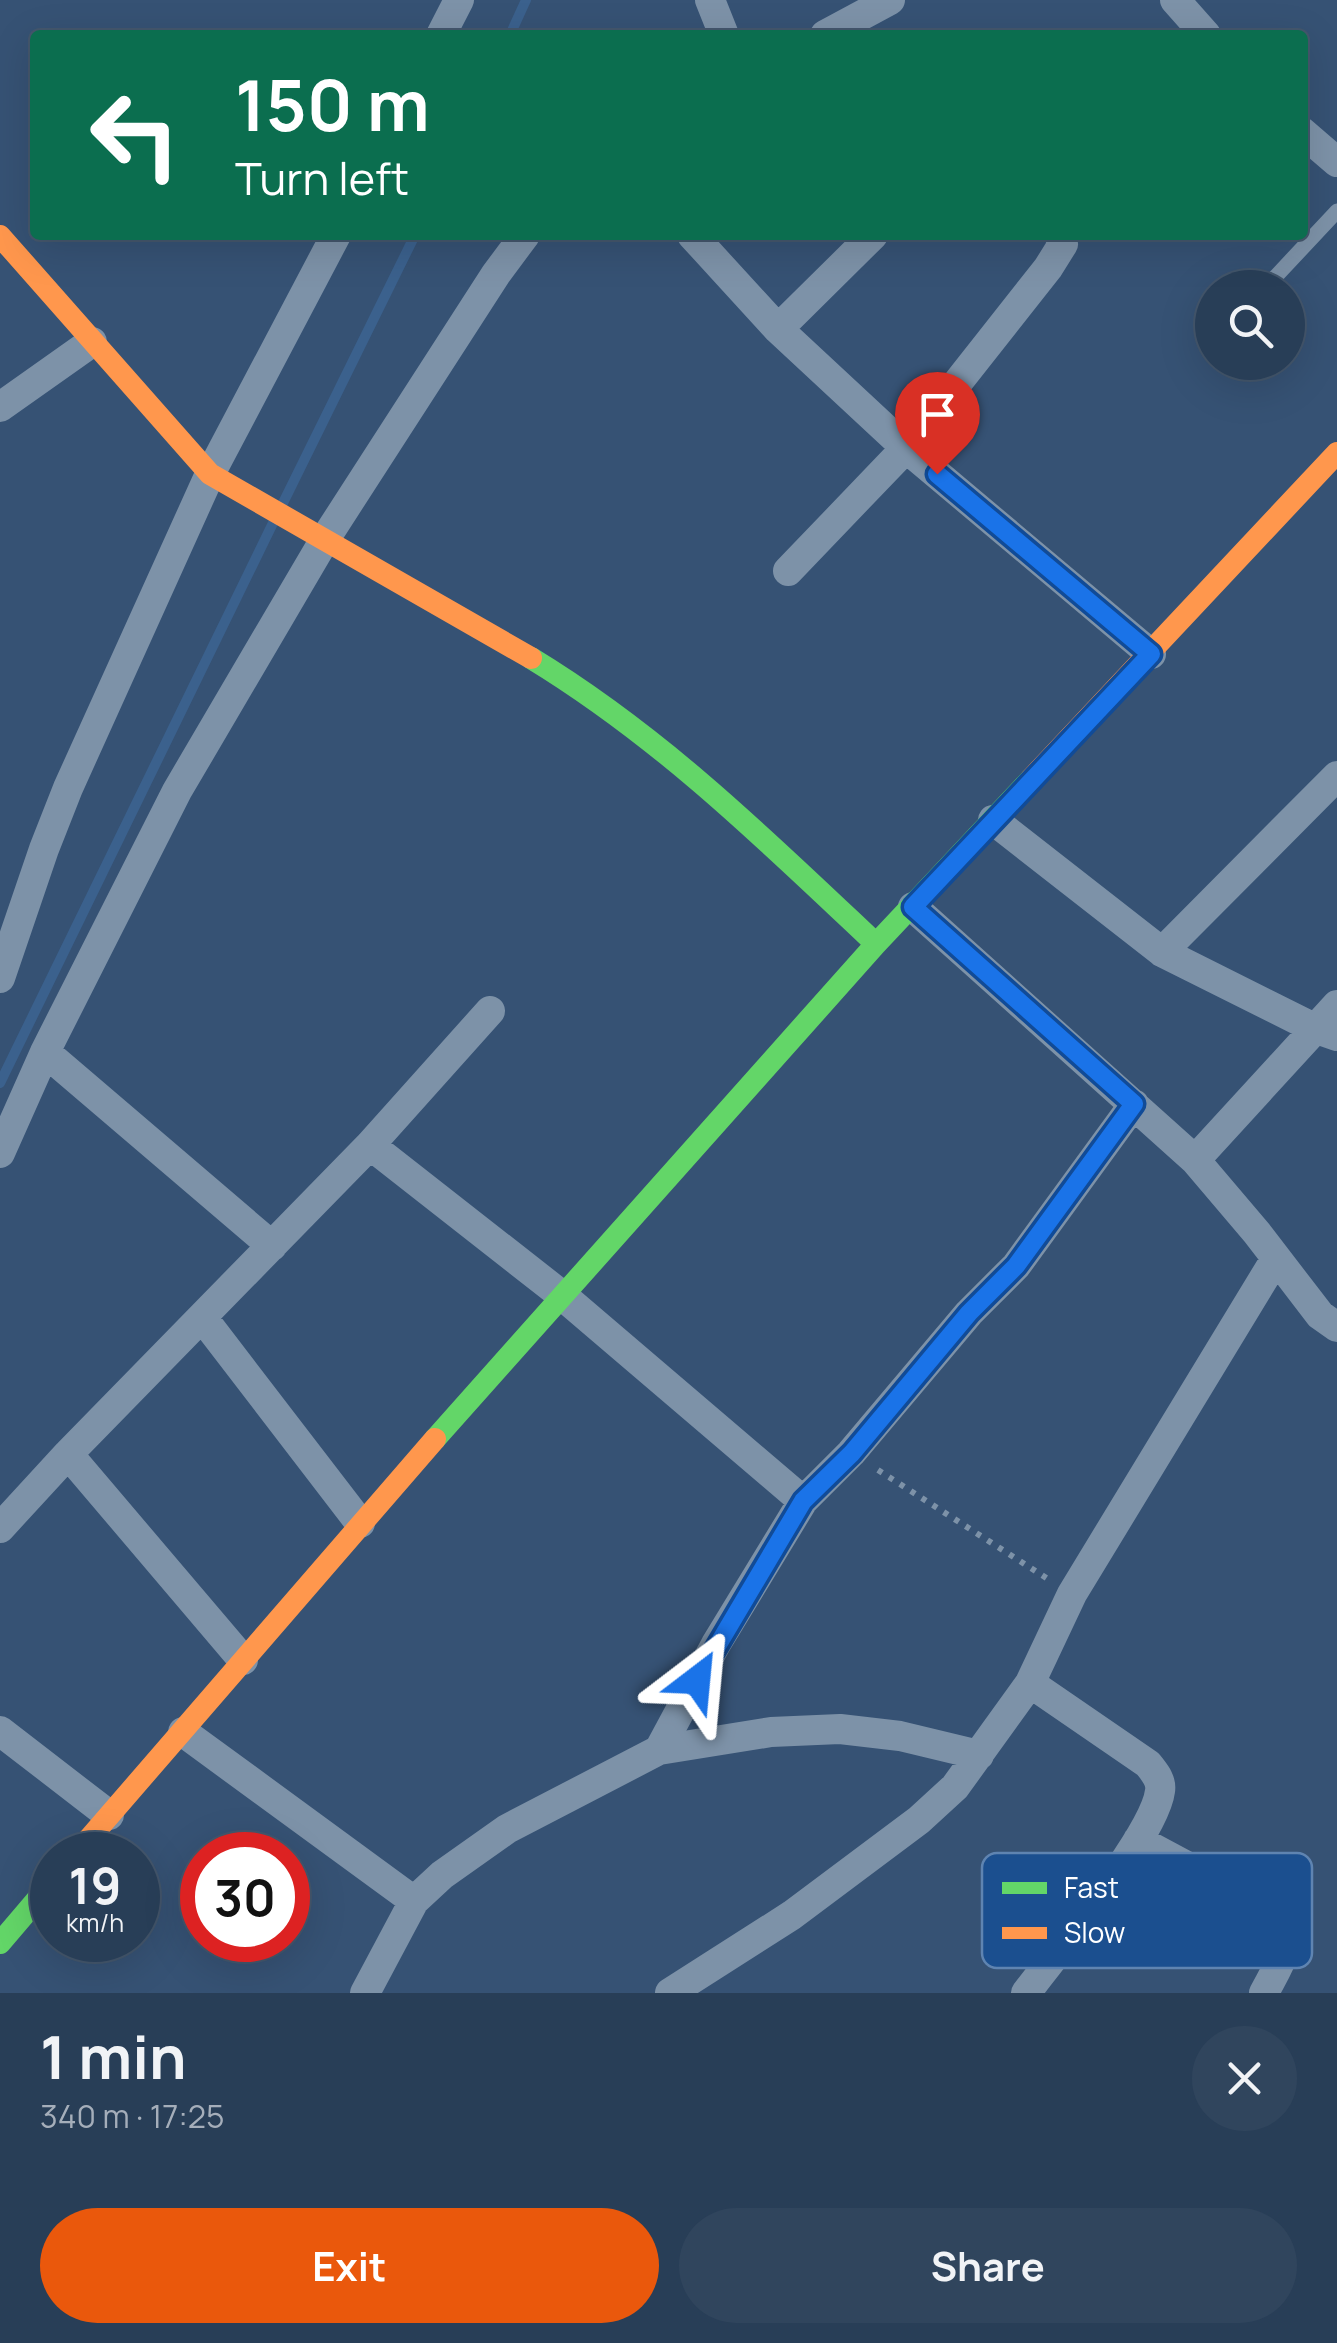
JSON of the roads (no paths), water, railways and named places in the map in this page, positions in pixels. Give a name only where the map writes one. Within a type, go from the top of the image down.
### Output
[{"type":"street","points":[[445,30],[460,0]]},
{"type":"street","points":[[710,0],[722,30]]},
{"type":"street","points":[[833,30],[890,0]]},
{"type":"street","points":[[1176,0],[1202,30]]},
{"type":"street","points":[[1308,137],[1337,162]]},
{"type":"street","points":[[0,236],[210,474],[251,502],[312,532],[578,687],[640,730],[876,944]]},
{"type":"street","points":[[0,978],[68,788],[210,474],[333,240]]},
{"type":"street","points":[[3,1134],[312,532],[520,240]]},
{"type":"street","points":[[697,240],[778,329],[906,448],[1151,654]]},
{"type":"street","points":[[778,329],[868,240]]},
{"type":"street","points":[[788,571],[906,448],[1048,268],[1063,244],[1061,240]]},
{"type":"street","points":[[0,408],[92,342]]},
{"type":"street","points":[[95,1832],[360,1523],[876,944],[1337,453]]},
{"type":"street","points":[[1162,952],[1337,776]]},
{"type":"street","points":[[992,820],[1162,952],[1326,1032]]},
{"type":"street","points":[[913,907],[1196,1160],[1320,1315],[1337,1328]]},
{"type":"street","points":[[1196,1160],[1326,1032],[1337,1005]]},
{"type":"street","points":[[0,1528],[370,1145],[490,1011]]},
{"type":"street","points":[[45,1052],[272,1246]]},
{"type":"street","points":[[659,1750],[716,1644],[803,1501],[852,1453],[969,1313],[1016,1266],[1134,1104]]},
{"type":"street","points":[[370,1145],[564,1296],[803,1501]]},
{"type":"street","points":[[670,1993],[792,1914],[919,1820],[955,1787],[1030,1683],[1072,1594],[1275,1260]]},
{"type":"street","points":[[202,1317],[360,1523]]},
{"type":"street","points":[[68,1454],[243,1660]]},
{"type":"street","points":[[1030,1683],[1148,1764],[1158,1777],[1160,1792],[1128,1853]]},
{"type":"street","points":[[365,1993],[414,1901],[474,1850],[659,1750],[771,1732],[840,1729],[900,1736],[979,1755]]},
{"type":"street","points":[[0,1730],[109,1816]]},
{"type":"street","points":[[183,1732],[414,1901]]},
{"type":"street","points":[[1138,1840],[1162,1853]]},
{"type":"street","points":[[0,1943],[30,1908]]},
{"type":"street","points":[[1026,1993],[1044,1968]]},
{"type":"street","points":[[1264,1993],[1275,1968]]},
{"type":"lane","points":[[1282,270],[1337,211]]},
{"type":"waterway","points":[[512,30],[526,0]]},
{"type":"waterway","points":[[283,503],[413,240]]},
{"type":"waterway","points":[[0,1083],[273,523]]}]
